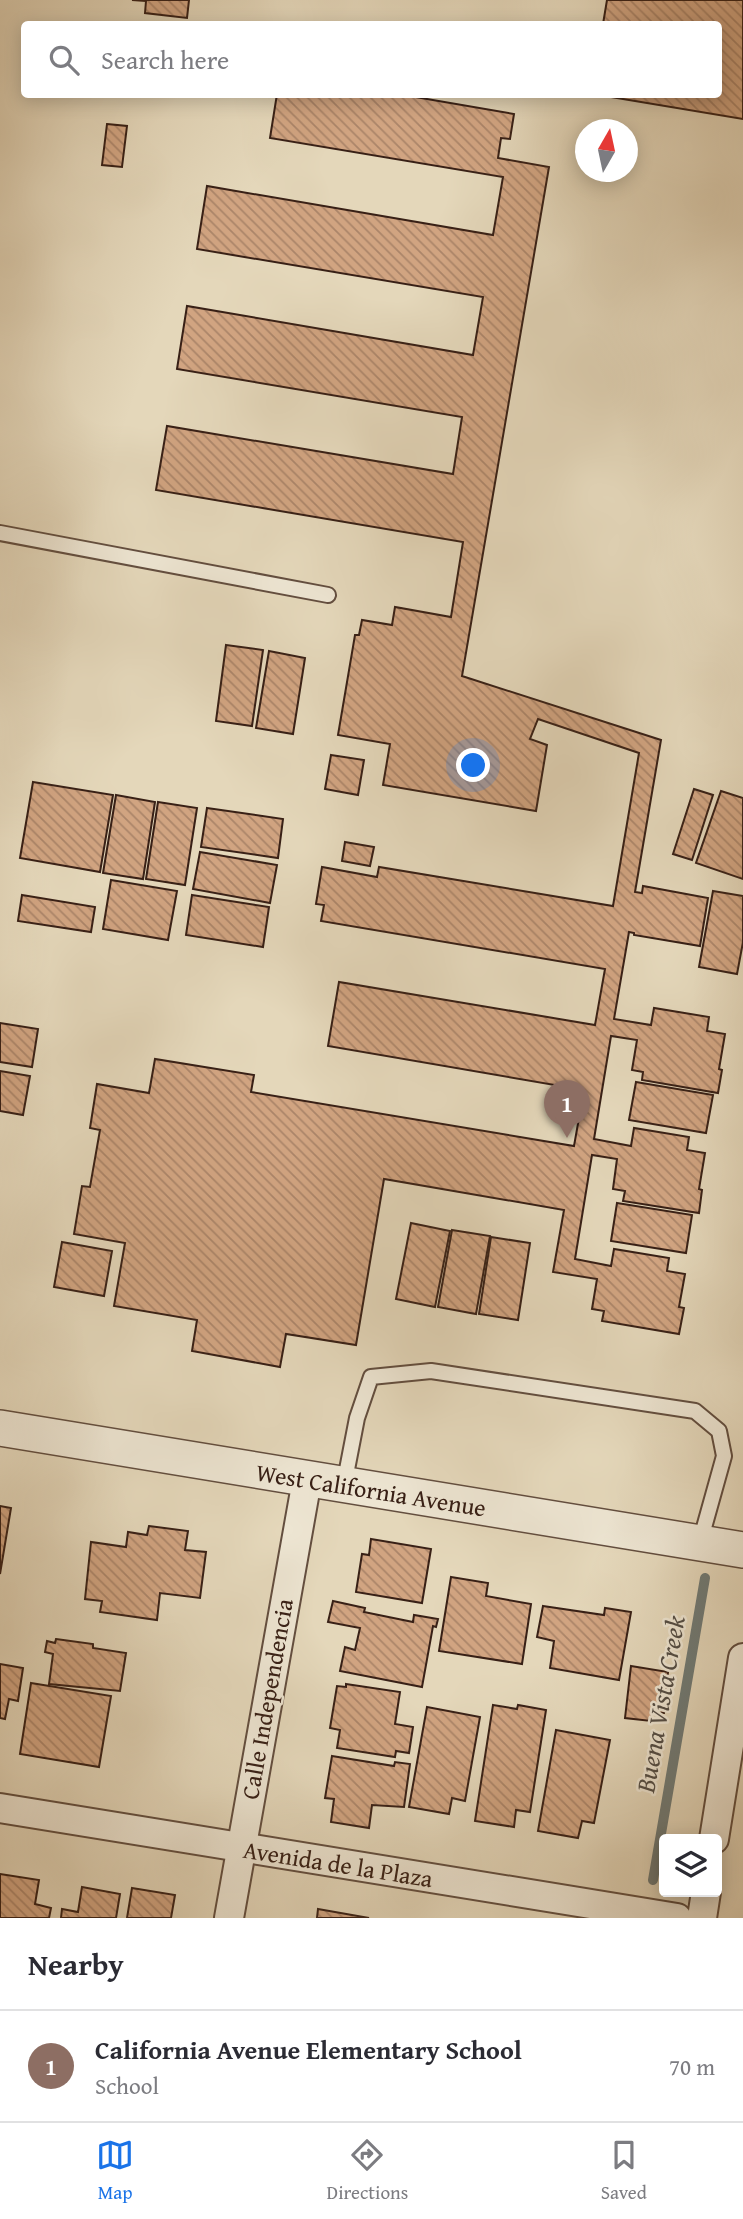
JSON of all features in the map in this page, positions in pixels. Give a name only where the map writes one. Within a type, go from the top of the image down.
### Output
[{"type":"street","name":"West California Avenue","points":[[0,1428],[743,1550]]},
{"type":"street","name":"Calle Independencia","points":[[229,1918],[307,1480]]},
{"type":"street","points":[[715,1834],[743,1658]]},
{"type":"street","name":"Avenida de la Plaza","points":[[0,1808],[677,1918]]},
{"type":"street","points":[[702,1918],[705,1897]]},
{"type":"lane","points":[[0,533],[328,595]]},
{"type":"lane","points":[[344,1485],[357,1418],[371,1377],[431,1371],[695,1411],[719,1432],[724,1456],[700,1544]]},
{"type":"building","points":[[132,0],[189,0],[187,18],[145,13],[146,1]]},
{"type":"building","points":[[607,0],[743,0],[743,119],[617,98],[722,98],[722,21],[604,21]]},
{"type":"building","points":[[276,98],[421,98],[514,114],[510,139],[501,138],[498,158],[549,167],[462,676],[661,740],[635,892],[642,893],[643,886],[708,898],[700,946],[629,932],[614,1019],[651,1025],[654,1008],[709,1017],[707,1031],[725,1034],[719,1069],[722,1070],[718,1093],[642,1080],[643,1072],[632,1070],[637,1040],[611,1036],[594,1139],[631,1146],[634,1128],[689,1137],[687,1150],[705,1153],[699,1189],[702,1190],[699,1213],[623,1201],[625,1191],[613,1189],[617,1159],[592,1155],[575,1259],[611,1266],[614,1249],[669,1258],[667,1271],[685,1274],[679,1307],[684,1308],[679,1334],[602,1321],[604,1311],[592,1309],[597,1279],[553,1272],[564,1210],[384,1179],[356,1345],[286,1334],[280,1367],[192,1351],[197,1320],[114,1306],[125,1243],[74,1234],[82,1186],[90,1187],[100,1130],[90,1128],[97,1084],[149,1093],[155,1059],[254,1075],[251,1092],[574,1146],[584,1090],[328,1046],[339,982],[595,1025],[605,969],[321,921],[324,905],[316,904],[322,867],[377,877],[379,867],[613,906],[639,753],[538,719],[530,739],[547,745],[536,811],[383,785],[390,744],[338,735],[355,635],[359,635],[362,620],[392,625],[395,607],[451,617],[463,542],[156,490],[167,426],[453,474],[462,417],[177,369],[187,306],[473,355],[483,297],[197,249],[207,186],[493,235],[503,177],[270,138]]},
{"type":"building","points":[[107,124],[127,126],[122,167],[102,165]]},
{"type":"building","points":[[226,645],[263,650],[252,726],[216,721]]},
{"type":"building","points":[[269,651],[305,658],[293,734],[256,728]]},
{"type":"building","points":[[331,755],[364,760],[358,795],[325,789]]},
{"type":"building","points":[[33,782],[113,795],[100,872],[20,858]]},
{"type":"building","points":[[694,789],[713,795],[692,860],[673,854]]},
{"type":"building","points":[[721,791],[743,798],[743,879],[696,863]]},
{"type":"building","points":[[116,795],[155,802],[143,879],[103,873]]},
{"type":"building","points":[[158,802],[197,808],[185,885],[146,879]]},
{"type":"building","points":[[207,808],[283,819],[278,858],[201,847]]},
{"type":"building","points":[[345,842],[374,847],[370,866],[342,861]]},
{"type":"building","points":[[200,852],[277,865],[270,903],[193,889]]},
{"type":"building","points":[[111,880],[177,891],[168,940],[103,929]]},
{"type":"building","points":[[713,891],[743,896],[743,942],[737,974],[699,967]]},
{"type":"building","points":[[22,895],[95,907],[91,932],[18,921]]},
{"type":"building","points":[[192,895],[269,907],[263,947],[186,935]]},
{"type":"building","points":[[0,1023],[38,1029],[32,1067],[0,1062]]},
{"type":"building","points":[[0,1071],[30,1076],[23,1115],[0,1111]]},
{"type":"building","points":[[636,1082],[713,1095],[706,1133],[629,1120]]},
{"type":"building","points":[[617,1203],[692,1215],[686,1253],[611,1241]]},
{"type":"building","points":[[411,1223],[450,1231],[435,1307],[396,1299]]},
{"type":"building","points":[[452,1230],[490,1236],[476,1314],[438,1307]]},
{"type":"building","points":[[491,1237],[530,1243],[518,1320],[479,1314]]},
{"type":"building","points":[[62,1242],[112,1251],[104,1296],[54,1287]]},
{"type":"building","points":[[0,1506],[11,1508],[0,1574]]},
{"type":"building","points":[[149,1526],[188,1531],[185,1550],[206,1552],[200,1598],[160,1593],[157,1620],[100,1612],[102,1601],[85,1599],[91,1542],[126,1547],[128,1532],[147,1535]]},
{"type":"building","points":[[371,1539],[431,1549],[422,1603],[356,1592],[362,1554],[369,1555]]},
{"type":"building","points":[[451,1577],[488,1583],[486,1596],[531,1604],[522,1664],[439,1651]]},
{"type":"building","points":[[333,1601],[365,1608],[364,1612],[413,1622],[414,1615],[438,1619],[436,1627],[433,1626],[422,1687],[340,1671],[345,1647],[355,1650],[360,1628],[328,1622]]},
{"type":"building","points":[[543,1606],[604,1615],[605,1608],[631,1612],[619,1680],[550,1668],[554,1641],[537,1637]]},
{"type":"building","points":[[56,1639],[93,1644],[93,1648],[126,1653],[120,1691],[49,1684],[53,1654],[45,1652],[47,1641],[55,1643]]},
{"type":"building","points":[[0,1664],[23,1668],[18,1701],[9,1699],[5,1719],[0,1718]]},
{"type":"building","points":[[631,1666],[668,1672],[664,1713],[652,1712],[651,1721],[625,1718]]},
{"type":"building","points":[[31,1683],[111,1696],[99,1767],[20,1754]]},
{"type":"building","points":[[346,1684],[400,1692],[395,1724],[413,1727],[409,1753],[396,1751],[395,1757],[337,1748],[340,1730],[330,1728],[337,1686],[346,1687]]},
{"type":"building","points":[[493,1705],[517,1709],[518,1705],[546,1710],[530,1812],[516,1810],[514,1827],[475,1821]]},
{"type":"building","points":[[427,1707],[480,1717],[465,1801],[452,1798],[449,1814],[409,1807]]},
{"type":"building","points":[[556,1730],[610,1740],[594,1823],[582,1821],[578,1838],[538,1831]]},
{"type":"building","points":[[332,1756],[394,1766],[395,1762],[410,1764],[404,1807],[372,1805],[369,1828],[331,1822],[334,1799],[325,1798]]},
{"type":"building","points":[[0,1874],[39,1880],[35,1904],[51,1908],[49,1918],[0,1918]]},
{"type":"building","points":[[82,1887],[120,1894],[116,1918],[61,1918],[62,1909],[78,1912]]},
{"type":"building","points":[[132,1888],[175,1895],[171,1918],[127,1918]]},
{"type":"building","points":[[318,1909],[369,1918],[317,1918]]},
{"type":"waterway","name":"Buena Vista Creek","points":[[653,1880],[705,1578]]},
{"type":"place","name":"California Avenue Elementary School","points":[[567,1138]]}]
